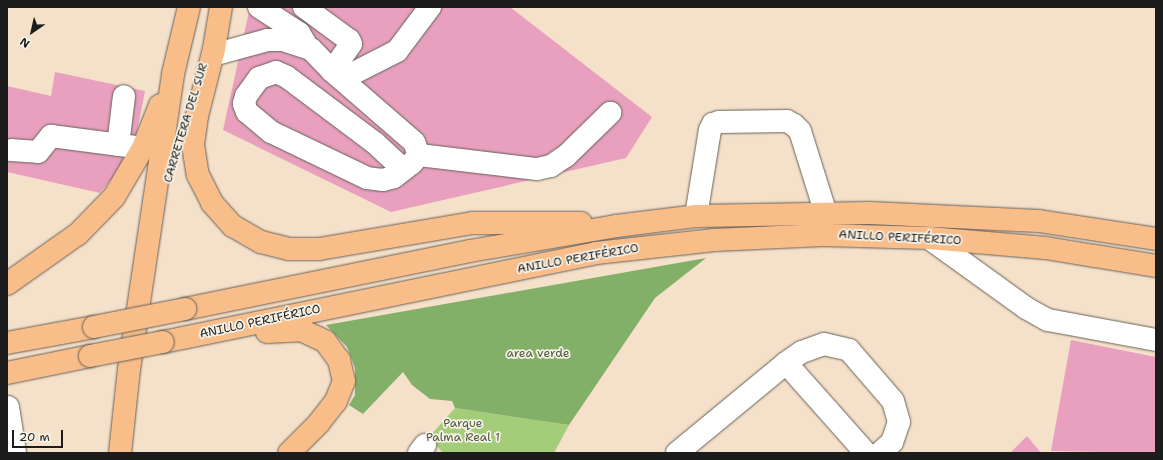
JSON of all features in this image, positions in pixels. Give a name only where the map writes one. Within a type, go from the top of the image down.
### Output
[{"type":"highway","name":"CARRETERA DEL SUR","points":[[122,447],[173,74],[189,7]]},
{"type":"highway","name":"CARRETERA DEL SUR","points":[[150,238],[221,7]]},
{"type":"highway","points":[[221,7],[212,55],[197,116],[194,145],[198,175],[212,204],[233,226],[261,242],[289,250],[319,248],[473,223],[562,221],[616,226]]},
{"type":"highway","points":[[7,284],[78,234],[114,197],[143,148],[173,74]]},
{"type":"highway","name":"ANILLO PERIFÉRICO","points":[[7,343],[185,309],[470,251],[616,226],[696,216],[870,213],[1039,221],[1156,239]]},
{"type":"highway","name":"ANILLO PERIFÉRICO","points":[[7,373],[596,253],[722,239],[823,235],[929,238],[1046,248],[1156,266]]},
{"type":"highway","points":[[194,336],[301,330],[324,341],[340,360],[344,380],[332,407],[290,453]]},
{"type":"highway","points":[[7,381],[40,366]]},
{"type":"street","points":[[260,7],[299,34],[311,49],[337,75],[414,142],[419,155]]},
{"type":"street","points":[[304,7],[349,40],[351,44],[337,75]]},
{"type":"street","points":[[337,75],[397,51],[430,7]]},
{"type":"street","points":[[212,55],[268,40],[283,40],[311,49]]},
{"type":"street","points":[[403,169],[375,143],[287,77],[276,72],[269,72],[259,78],[246,96],[244,104],[247,112],[271,132],[367,178],[383,180],[394,177],[419,155],[537,169],[551,166],[566,156],[610,113]]},
{"type":"street","points":[[118,145],[124,96]]},
{"type":"street","points":[[696,216],[710,130],[713,124],[719,122],[787,121],[794,124],[800,131],[826,214]]},
{"type":"street","points":[[11,150],[38,152],[51,136],[143,148]]},
{"type":"street","points":[[929,238],[1026,308],[1048,320],[1156,340]]},
{"type":"street","points":[[677,453],[786,363],[802,352],[824,344],[849,350],[894,401],[899,422],[892,442],[880,453]]},
{"type":"street","points":[[786,363],[866,453]]},
{"type":"street","points":[[8,408],[14,453]]},
{"type":"green space","name":"area verde","points":[[706,258],[655,298],[569,425],[455,408],[452,401],[430,399],[412,385],[403,372],[363,414],[349,405],[355,395],[355,368],[347,347],[326,325]]},
{"type":"green space","name":"Parque Palma Real 1","points":[[455,408],[569,425],[554,453],[443,453],[429,437]]},
{"type":"building","points":[[250,7],[510,7],[652,117],[626,158],[391,212],[223,130]]},
{"type":"building","points":[[55,72],[145,91],[133,152],[100,193],[7,172],[7,86],[51,96]]},
{"type":"building","points":[[1071,340],[1156,357],[1156,453],[1051,451]]},
{"type":"building","points":[[1027,436],[1041,453],[1010,453]]}]
